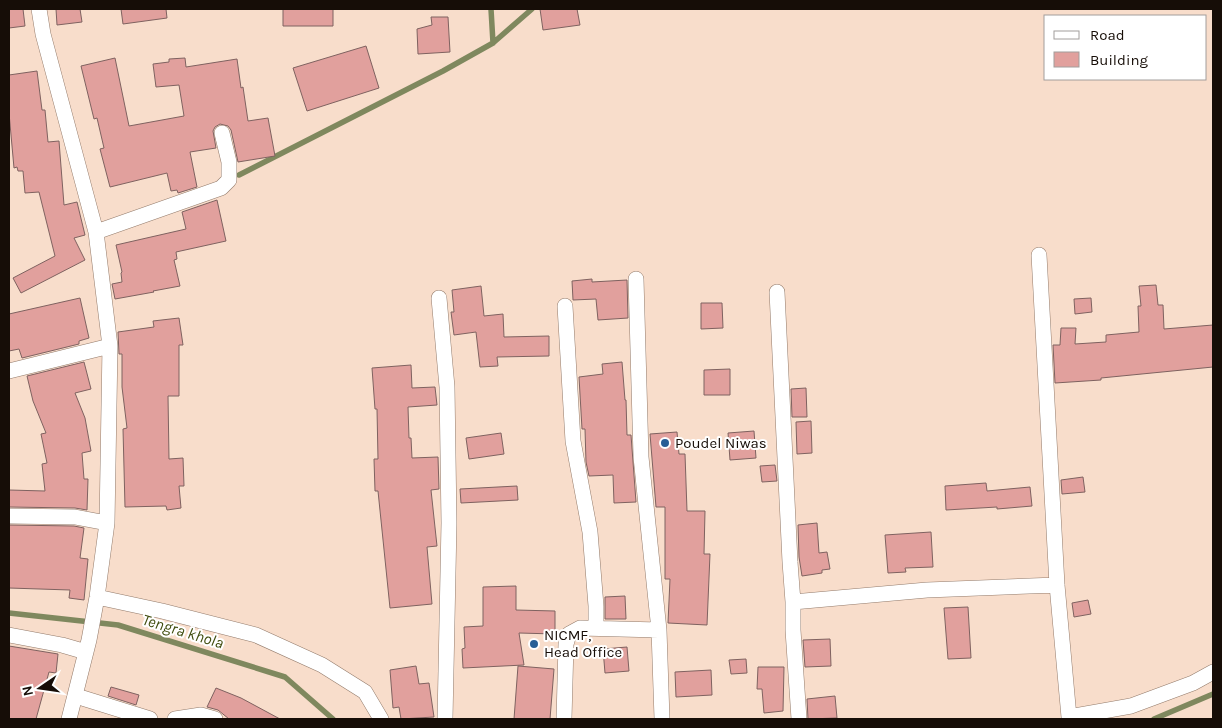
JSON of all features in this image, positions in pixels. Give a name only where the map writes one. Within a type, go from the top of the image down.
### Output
[{"type":"street","points":[[39,9],[43,34],[96,232],[110,346],[107,523],[96,601],[76,696],[69,719]]},
{"type":"street","points":[[96,232],[221,188],[229,180],[229,162],[222,133]]},
{"type":"street","points":[[1039,255],[1064,718],[1131,706],[1194,683],[1213,672]]},
{"type":"street","points":[[636,279],[641,457],[659,630],[662,719]]},
{"type":"street","points":[[777,292],[793,602],[792,630],[799,719]]},
{"type":"street","points":[[439,298],[447,387],[449,484],[445,719]]},
{"type":"street","points":[[565,306],[573,441],[590,532],[596,628]]},
{"type":"street","points":[[9,371],[110,346]]},
{"type":"street","points":[[9,516],[66,517],[107,523]]},
{"type":"street","points":[[793,602],[927,590],[1057,585]]},
{"type":"street","points":[[96,601],[162,611],[256,634],[322,665],[365,692],[382,719]]},
{"type":"street","points":[[564,719],[566,644],[569,634],[580,628],[659,630]]},
{"type":"street","points":[[9,635],[62,645],[87,646]]},
{"type":"street","points":[[76,696],[150,719]]},
{"type":"street","points":[[174,719],[202,715],[214,719]]},
{"type":"building","points":[[9,9],[23,9],[25,26],[9,28]]},
{"type":"building","points":[[56,9],[80,9],[82,22],[57,25]]},
{"type":"building","points":[[121,9],[166,9],[167,18],[123,24]]},
{"type":"building","points":[[283,9],[333,9],[333,26],[283,26]]},
{"type":"building","points":[[540,9],[577,9],[580,25],[543,30]]},
{"type":"building","points":[[431,17],[448,17],[450,52],[418,54],[417,29],[432,25]]},
{"type":"building","points":[[366,46],[379,88],[307,111],[293,68]]},
{"type":"building","points":[[115,58],[129,126],[184,116],[179,85],[156,87],[153,64],[169,62],[169,59],[185,58],[186,67],[237,59],[248,121],[268,118],[275,156],[238,162],[231,130],[228,126],[220,124],[213,131],[216,148],[190,152],[197,187],[178,193],[177,190],[171,191],[167,173],[110,187],[100,149],[104,148],[97,118],[94,119],[81,66]]},
{"type":"building","points":[[37,71],[42,110],[45,110],[48,142],[59,141],[64,205],[77,202],[85,235],[74,238],[85,260],[21,293],[13,278],[55,256],[39,192],[25,193],[23,171],[18,171],[17,167],[14,168],[9,113],[9,75]]},
{"type":"building","points":[[217,200],[226,241],[176,252],[177,259],[174,260],[180,286],[115,299],[112,284],[122,282],[122,272],[116,245],[186,229],[182,212]]},
{"type":"building","points":[[592,279],[592,282],[627,280],[628,318],[598,320],[596,299],[573,300],[572,281]]},
{"type":"building","points":[[1156,285],[1158,305],[1163,305],[1164,329],[1213,325],[1213,367],[1101,378],[1101,380],[1055,383],[1053,345],[1060,345],[1061,328],[1076,328],[1075,344],[1106,342],[1106,335],[1139,332],[1138,306],[1141,306],[1139,286]]},
{"type":"building","points":[[481,286],[484,316],[503,314],[504,337],[549,336],[549,356],[497,357],[498,366],[480,367],[476,332],[454,335],[451,312],[454,312],[452,290]]},
{"type":"building","points":[[80,298],[89,338],[79,341],[79,344],[22,358],[19,349],[9,351],[9,314]]},
{"type":"building","points":[[1091,298],[1092,312],[1075,314],[1074,299]]},
{"type":"building","points":[[701,303],[722,303],[723,328],[701,329]]},
{"type":"building","points":[[179,318],[183,345],[179,345],[179,396],[168,396],[169,459],[183,458],[184,486],[179,486],[181,508],[167,510],[166,506],[125,507],[123,429],[127,428],[122,387],[122,354],[119,354],[118,332],[154,327],[153,321]]},
{"type":"building","points":[[84,362],[91,389],[75,393],[85,418],[91,451],[82,453],[84,479],[88,479],[87,510],[75,508],[9,507],[9,490],[45,491],[42,464],[47,463],[41,434],[46,433],[33,401],[27,376]]},
{"type":"building","points":[[622,362],[627,435],[631,435],[636,502],[614,503],[613,475],[589,476],[586,462],[585,429],[582,429],[579,377],[603,374],[602,364]]},
{"type":"building","points":[[411,365],[412,388],[435,387],[437,405],[408,407],[412,458],[438,457],[439,489],[431,490],[437,546],[427,547],[432,604],[390,608],[378,491],[375,491],[374,459],[378,459],[377,409],[375,409],[372,368]]},
{"type":"building","points":[[730,369],[730,395],[704,395],[704,370]]},
{"type":"building","points":[[806,388],[807,417],[792,417],[791,389]]},
{"type":"building","points":[[811,421],[812,453],[797,454],[796,422]]},
{"type":"building","points":[[754,431],[756,458],[730,460],[728,433]]},
{"type":"building","points":[[677,432],[679,454],[685,454],[687,511],[705,511],[704,554],[710,554],[707,625],[668,623],[670,579],[665,579],[665,507],[656,507],[650,434]]},
{"type":"building","points":[[501,433],[504,454],[469,459],[466,438]]},
{"type":"building","points":[[775,465],[777,481],[762,482],[760,466]]},
{"type":"building","points":[[1083,477],[1085,492],[1062,494],[1061,480]]},
{"type":"building","points":[[986,483],[987,491],[1030,487],[1032,506],[946,510],[945,486]]},
{"type":"building","points":[[517,486],[518,500],[461,503],[460,489]]},
{"type":"building","points":[[817,523],[819,553],[827,552],[830,569],[822,570],[822,573],[802,576],[799,557],[798,525]]},
{"type":"building","points":[[9,525],[74,526],[84,528],[80,558],[88,559],[84,600],[69,598],[70,590],[9,588]]},
{"type":"building","points":[[931,532],[933,567],[905,568],[906,572],[888,573],[885,535]]},
{"type":"building","points":[[516,586],[516,610],[555,611],[555,634],[519,633],[524,665],[463,668],[462,649],[465,648],[464,627],[483,626],[483,587]]},
{"type":"building","points":[[625,596],[626,619],[605,619],[605,597]]},
{"type":"building","points":[[1088,600],[1091,614],[1074,617],[1072,603]]},
{"type":"building","points":[[968,607],[971,658],[948,659],[944,608]]},
{"type":"building","points":[[830,639],[831,666],[805,667],[803,640]]},
{"type":"building","points":[[9,646],[58,654],[56,673],[49,672],[36,719],[9,719]]},
{"type":"building","points":[[627,647],[629,671],[605,673],[603,649]]},
{"type":"building","points":[[746,659],[747,673],[731,674],[729,660]]},
{"type":"building","points":[[416,666],[419,684],[429,683],[434,717],[401,719],[399,707],[393,708],[390,670]]},
{"type":"building","points":[[518,666],[554,669],[550,719],[514,719]]},
{"type":"building","points":[[758,667],[784,667],[783,711],[764,713],[762,689],[757,689]]},
{"type":"building","points":[[711,670],[712,695],[676,697],[675,672]]},
{"type":"building","points":[[111,687],[139,695],[136,705],[108,696]]},
{"type":"building","points":[[216,688],[241,698],[280,719],[229,719],[218,710],[207,707]]},
{"type":"building","points":[[835,696],[837,718],[808,719],[807,699]]},
{"type":"waterway","points":[[491,9],[493,43]]},
{"type":"waterway","points":[[239,175],[443,71],[493,43],[532,9]]},
{"type":"waterway","name":"Tengra khola","points":[[9,613],[118,625],[285,677],[333,719]]},
{"type":"waterway","name":"Tengra khola","points":[[1154,719],[1213,694]]},
{"type":"place","name":"Poudel Niwas","points":[[665,443]]},
{"type":"place","name":"NICMF, Head Office","points":[[534,644]]}]
